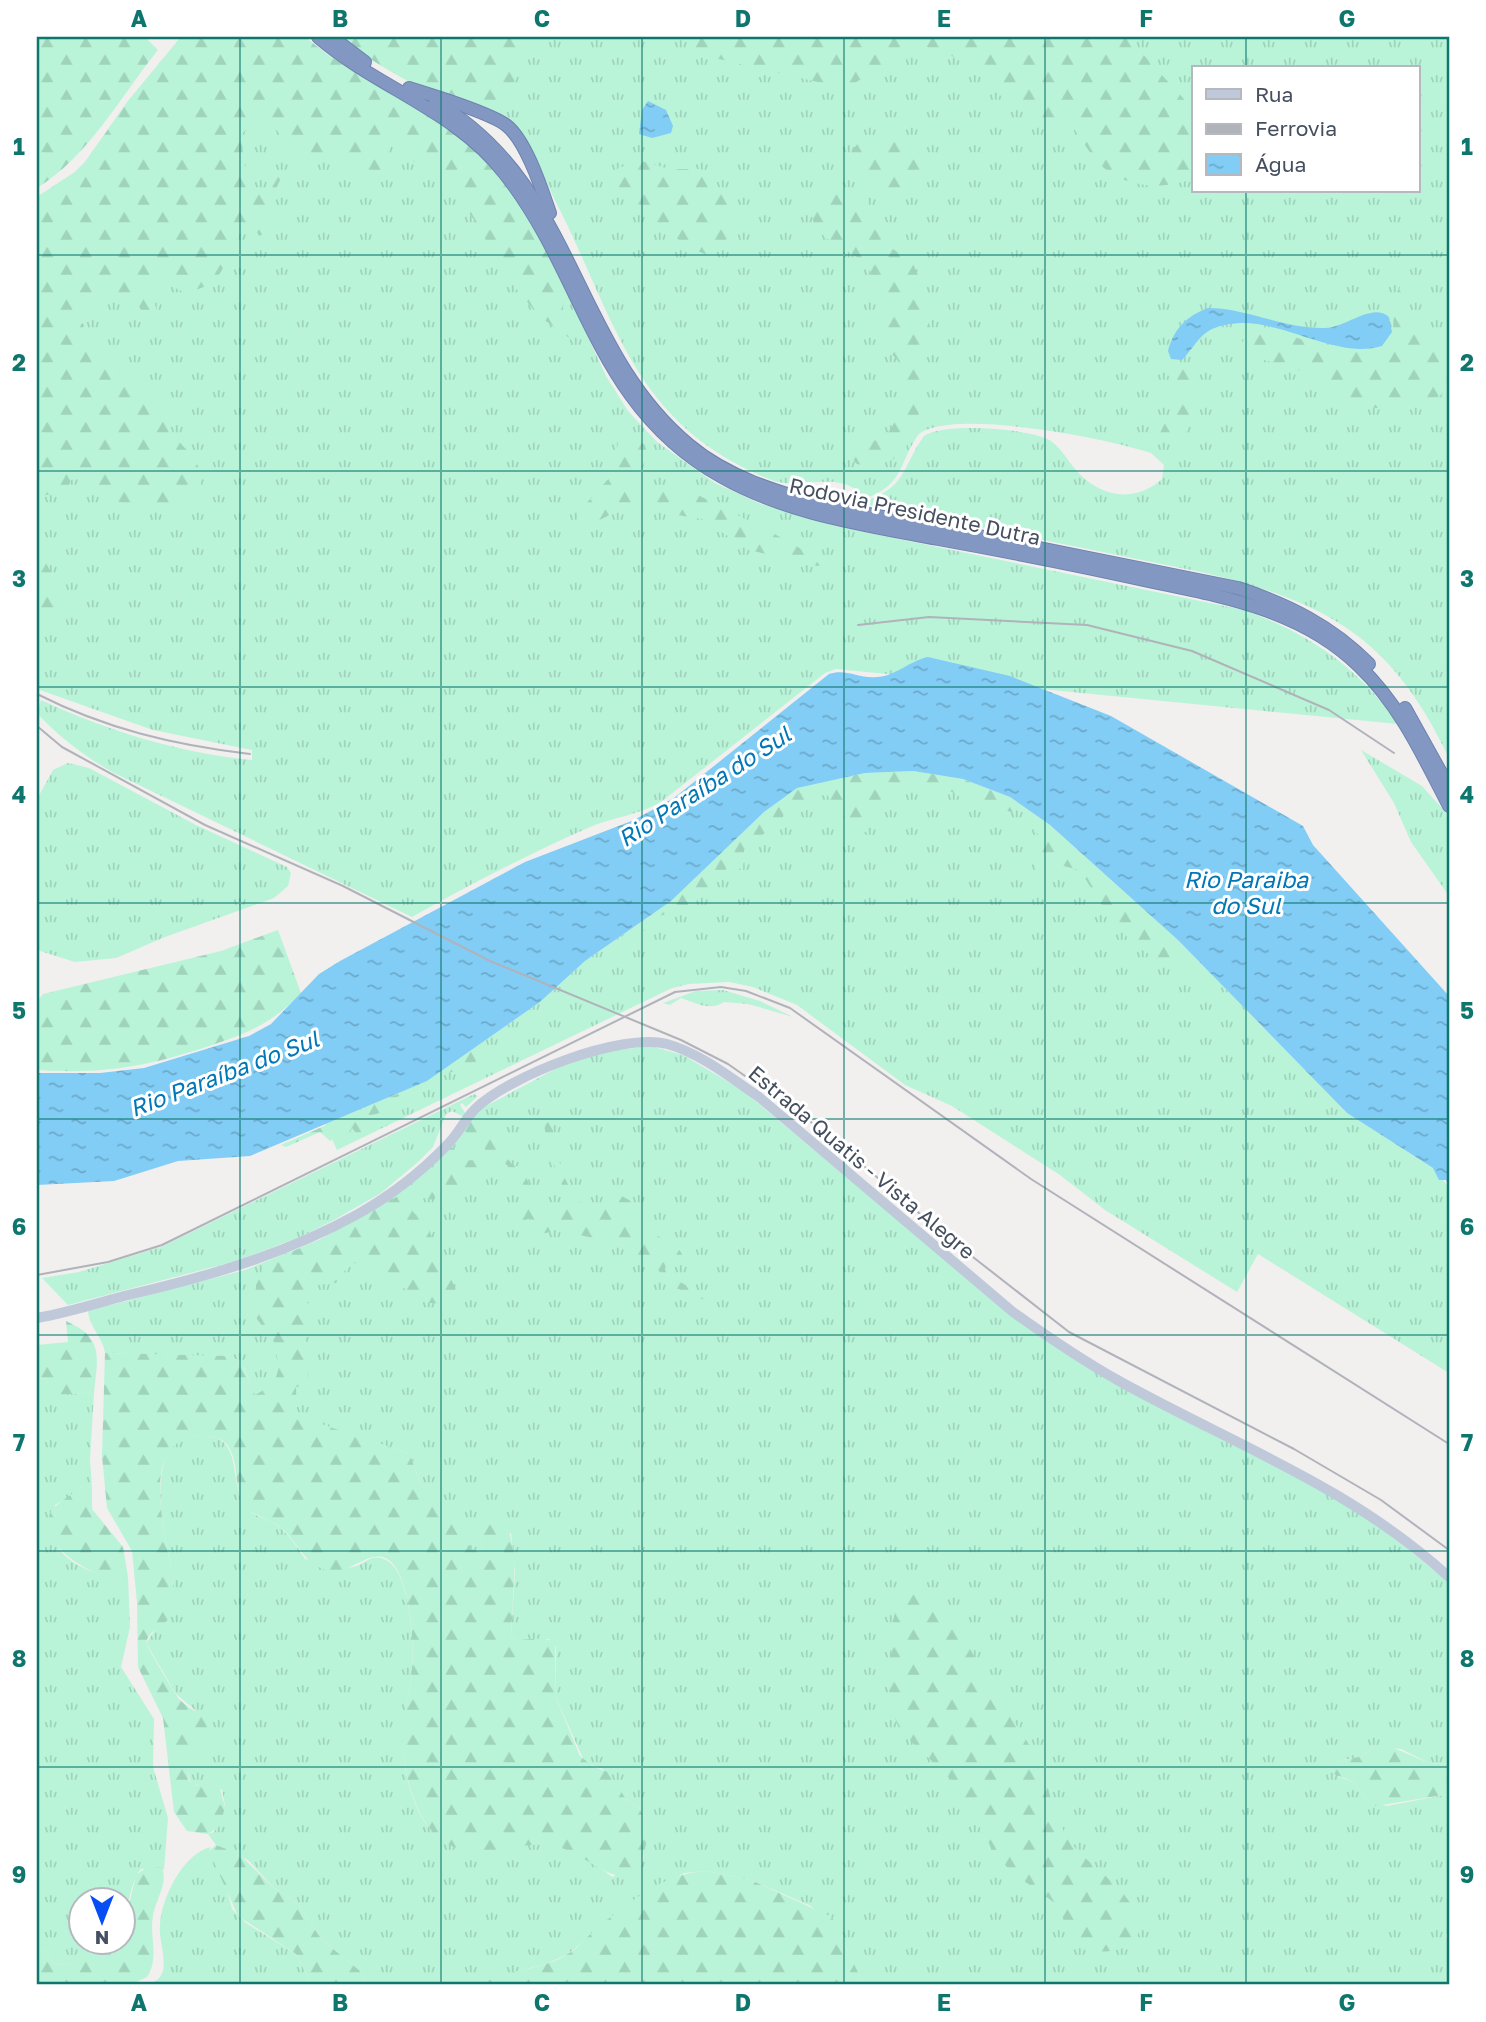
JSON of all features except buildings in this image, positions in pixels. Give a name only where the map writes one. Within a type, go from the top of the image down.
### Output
[{"type":"highway","name":"Rodovia Presidente Dutra","points":[[318,37],[345,59],[436,111],[462,130],[504,172],[541,228],[619,382],[662,433],[696,461],[751,492],[1225,597],[1291,620],[1356,663],[1387,695],[1403,719],[1449,806]]},
{"type":"highway","name":"Rodovia Presidente Dutra","points":[[332,37],[368,64],[466,121],[489,141],[522,178],[559,243],[622,367],[667,425],[690,446],[739,476],[824,510]]},
{"type":"highway","points":[[409,88],[506,125],[523,150],[541,187],[559,243]]},
{"type":"highway","name":"Rodovia Presidente Dutra","points":[[904,527],[1194,578],[1238,588],[1293,609],[1344,641],[1375,670],[1416,724],[1449,787]]},
{"type":"street","name":"Estrada Quatis - Vista Alegre","points":[[37,1318],[239,1266],[309,1239],[394,1191],[446,1146],[478,1107],[500,1093],[567,1058],[590,1051],[631,1043],[665,1044],[717,1069],[759,1097],[992,1295],[1053,1340],[1121,1382],[1338,1493],[1406,1540],[1449,1577]]},
{"type":"green space","points":[[37,37],[145,37],[158,50],[88,143],[56,175],[37,188]]},
{"type":"green space","points":[[181,37],[305,37],[328,55],[436,119],[561,279],[606,376],[628,411],[657,442],[715,483],[761,504],[835,526],[1244,610],[1311,641],[1349,669],[1383,704],[1398,724],[836,669],[825,673],[661,802],[567,837],[412,917],[112,772],[72,745],[45,722],[37,713],[41,700],[144,739],[198,752],[252,760],[252,750],[153,730],[37,689],[37,197],[75,172],[85,162],[128,101]]},
{"type":"green space","points":[[181,37],[305,37],[328,55],[457,134],[493,164],[541,235],[565,288],[563,309],[572,340],[539,316],[503,273],[479,227],[455,193],[429,167],[414,162],[409,142],[389,137],[386,170],[374,178],[366,177],[356,164],[342,157],[313,164],[300,162],[276,130],[260,122],[243,133],[243,150],[251,181],[262,194],[274,172],[282,176],[273,196],[272,222],[268,230],[259,236],[255,228],[242,230],[222,270],[209,284],[198,289],[184,292],[162,282],[153,282],[151,292],[157,311],[142,312],[134,297],[114,295],[95,301],[91,312],[78,318],[84,325],[80,339],[86,348],[103,357],[127,383],[165,405],[172,431],[199,468],[201,487],[196,497],[170,506],[134,505],[92,493],[77,478],[71,480],[66,493],[45,495],[37,505],[37,197],[75,172],[85,162],[128,101]]},
{"type":"green space","points":[[337,37],[1449,37],[1449,758],[1427,717],[1404,683],[1379,654],[1351,631],[1320,612],[1285,597],[1201,572],[865,504],[865,501],[889,489],[896,482],[924,436],[949,429],[987,428],[1041,436],[1055,444],[1085,479],[1117,494],[1140,492],[1162,479],[1164,465],[1151,453],[1102,440],[1031,428],[962,424],[936,427],[918,435],[893,481],[864,499],[846,484],[774,481],[727,459],[690,432],[660,402],[636,368],[616,332],[530,150],[519,137],[388,70]]},
{"type":"green space","points":[[337,37],[531,37],[520,72],[493,117],[412,82],[374,62]]},
{"type":"green space","points":[[682,37],[1127,37],[1192,108],[1192,179],[1156,186],[1118,177],[1098,162],[1069,122],[1040,119],[1005,101],[986,78],[952,56],[928,47],[901,46],[883,67],[849,86],[839,87],[698,54]]},
{"type":"green space","points":[[875,135],[899,135],[913,143],[915,149],[922,153],[927,176],[915,183],[914,195],[886,193],[867,180],[854,164],[854,148]]},
{"type":"green space","points":[[638,160],[669,169],[701,169],[710,178],[725,196],[731,216],[727,238],[720,250],[707,255],[652,224],[641,206],[621,191],[615,179],[617,169]]},
{"type":"green space","points":[[841,188],[859,193],[867,200],[888,245],[913,264],[926,293],[930,317],[921,355],[923,390],[918,419],[905,450],[892,460],[871,467],[857,464],[851,458],[854,446],[879,439],[890,429],[901,402],[903,381],[900,364],[880,339],[878,329],[882,298],[870,272],[864,263],[822,235],[815,226],[812,216],[817,199],[826,192]]},
{"type":"green space","points":[[1404,284],[1414,286],[1416,290],[1406,312],[1410,327],[1443,357],[1449,370],[1448,386],[1441,395],[1432,399],[1390,409],[1351,406],[1295,368],[1264,360],[1240,345],[1253,328],[1351,352],[1383,349],[1392,336],[1395,299]]},
{"type":"green space","points":[[1179,365],[1193,368],[1197,401],[1183,438],[1165,443],[1161,441],[1160,433],[1179,395],[1167,373]]},
{"type":"green space","points":[[626,438],[644,444],[647,456],[644,464],[627,479],[629,486],[698,495],[790,542],[826,565],[817,566],[749,550],[702,519],[646,510],[619,510],[573,534],[581,509],[612,475],[618,443]]},
{"type":"green space","points":[[37,546],[58,586],[62,616],[37,633]]},
{"type":"green space","points":[[1361,750],[1422,786],[1449,816],[1449,896],[1411,842],[1394,803]]},
{"type":"green space","points":[[68,763],[89,768],[196,825],[287,867],[291,873],[288,886],[274,898],[165,937],[116,958],[75,962],[37,950],[37,799],[53,770]]},
{"type":"green space","points":[[913,771],[963,779],[1010,797],[1050,825],[1179,941],[1224,987],[1203,981],[1190,970],[1176,951],[1167,963],[1133,943],[1120,926],[1110,922],[1103,905],[1093,901],[1091,888],[1080,870],[1055,864],[1044,866],[1042,874],[1033,880],[1041,839],[1021,809],[1011,812],[984,804],[973,805],[952,792],[920,783],[899,788],[904,795],[897,797],[893,804],[887,806],[888,810],[880,813],[869,826],[866,825],[869,833],[855,829],[827,795],[784,808],[783,818],[744,850],[743,870],[729,864],[723,875],[697,896],[697,901],[646,922],[644,931],[630,932],[614,948],[608,947],[671,901],[764,812],[797,787],[865,773]]},
{"type":"green space","points":[[865,773],[1010,797],[1179,941],[1347,1113],[1433,1168],[1449,1187],[1449,1373],[1258,1254],[1237,1292],[1105,1210],[1060,1175],[952,1106],[905,1085],[797,1005],[753,987],[729,982],[689,984],[672,988],[337,1150],[325,1124],[427,1081],[540,1002],[585,961],[671,901],[764,812]]},
{"type":"green space","points":[[278,930],[301,993],[267,1021],[215,1044],[139,1065],[81,1071],[37,1070],[37,1002],[43,994],[221,951]]},
{"type":"green space","points":[[723,990],[760,1001],[793,1017],[748,1004],[724,1002],[708,1006],[681,998],[670,1005],[663,1003],[696,991]]},
{"type":"green space","points":[[483,1042],[480,1059],[397,1097],[380,1113],[361,1118],[367,1135],[360,1138],[352,1128],[350,1133],[339,1134],[330,1141],[320,1132],[286,1147],[281,1145],[427,1081]]},
{"type":"green space","points":[[651,1046],[683,1055],[742,1090],[1022,1323],[1361,1512],[1449,1582],[1449,1764],[1429,1763],[1401,1749],[1373,1746],[1363,1756],[1335,1762],[1339,1777],[1354,1782],[1367,1801],[1387,1806],[1449,1794],[1449,1929],[1446,1936],[1449,1945],[1449,1985],[864,1985],[841,1937],[811,1906],[751,1880],[706,1871],[684,1873],[620,1911],[568,1954],[546,1964],[498,1976],[475,1985],[367,1985],[359,1970],[322,1940],[297,1903],[274,1888],[248,1860],[216,1845],[208,1834],[214,1832],[225,1806],[222,1790],[211,1782],[200,1786],[192,1784],[188,1774],[191,1761],[200,1749],[195,1710],[176,1694],[146,1643],[174,1603],[161,1504],[163,1465],[170,1446],[183,1439],[201,1436],[218,1439],[226,1445],[234,1465],[238,1489],[248,1509],[282,1529],[305,1559],[347,1568],[376,1557],[386,1560],[394,1567],[406,1594],[412,1644],[411,1678],[403,1725],[405,1769],[411,1794],[421,1816],[441,1839],[456,1847],[471,1850],[534,1844],[560,1847],[584,1857],[612,1877],[643,1861],[647,1822],[639,1808],[626,1799],[603,1769],[585,1763],[556,1698],[556,1647],[549,1639],[519,1640],[511,1637],[515,1570],[511,1533],[481,1536],[482,1547],[479,1551],[471,1549],[439,1501],[421,1486],[411,1457],[405,1452],[285,1413],[255,1396],[244,1367],[234,1358],[105,1353],[88,1311],[245,1270],[319,1240],[365,1214],[484,1107],[559,1067],[601,1052]]},
{"type":"green space","points":[[474,1094],[478,1096],[466,1107],[462,1103],[460,1105],[466,1114],[464,1117],[452,1111],[446,1114],[433,1147],[381,1193],[300,1237],[236,1261],[68,1305],[42,1278],[79,1272],[161,1247]]},
{"type":"green space","points":[[477,1113],[486,1127],[484,1137],[493,1136],[497,1142],[518,1145],[500,1150],[512,1164],[523,1169],[535,1205],[552,1212],[563,1208],[567,1199],[553,1162],[550,1161],[544,1124],[552,1120],[563,1174],[577,1198],[600,1213],[617,1201],[614,1192],[633,1202],[634,1205],[629,1206],[637,1221],[672,1243],[683,1255],[686,1264],[668,1256],[665,1269],[667,1275],[708,1297],[712,1303],[676,1288],[653,1265],[619,1243],[574,1234],[570,1230],[564,1236],[557,1229],[540,1233],[529,1228],[534,1221],[530,1218],[522,1222],[518,1232],[511,1219],[521,1209],[524,1189],[519,1176],[501,1159],[491,1162],[498,1167],[491,1171],[482,1167],[477,1183],[465,1179],[459,1188],[449,1185],[438,1189],[434,1200],[424,1198],[416,1204],[412,1203],[412,1194],[426,1193],[427,1185],[439,1183],[442,1179],[446,1170],[443,1155],[451,1147],[470,1161],[487,1156],[487,1151],[464,1130]]},
{"type":"green space","points":[[398,1196],[407,1200],[413,1212],[428,1225],[435,1248],[457,1295],[452,1304],[429,1303],[359,1262],[349,1265],[336,1283],[316,1285],[307,1292],[298,1291],[300,1298],[308,1303],[309,1313],[301,1331],[314,1356],[304,1386],[296,1387],[297,1416],[405,1452],[411,1457],[421,1486],[454,1512],[471,1549],[479,1551],[482,1547],[480,1529],[487,1519],[497,1517],[508,1525],[515,1559],[511,1637],[544,1639],[555,1643],[556,1698],[580,1756],[592,1766],[608,1772],[626,1799],[639,1808],[647,1822],[646,1844],[639,1872],[627,1876],[606,1872],[574,1853],[548,1845],[489,1851],[466,1850],[454,1847],[430,1829],[414,1800],[405,1767],[402,1730],[411,1679],[412,1652],[407,1600],[397,1570],[383,1557],[369,1558],[339,1571],[314,1565],[280,1527],[244,1506],[235,1463],[228,1445],[215,1437],[207,1436],[179,1442],[166,1457],[160,1479],[161,1505],[174,1607],[169,1618],[148,1637],[146,1643],[180,1700],[199,1714],[207,1726],[206,1741],[190,1766],[189,1781],[197,1786],[211,1782],[219,1785],[225,1807],[220,1826],[208,1834],[187,1831],[174,1812],[163,1718],[138,1667],[137,1602],[132,1551],[107,1508],[102,1456],[105,1353],[228,1356],[241,1361],[255,1395],[274,1384],[279,1367],[274,1342],[254,1315],[256,1285],[265,1263],[319,1240]]},
{"type":"green space","points":[[66,1321],[87,1334],[93,1342],[97,1359],[94,1393],[48,1395],[47,1378],[37,1379],[37,1345],[68,1342]]},
{"type":"green space","points":[[47,1378],[49,1394],[94,1393],[90,1459],[92,1489],[82,1486],[75,1494],[55,1505],[55,1538],[65,1556],[74,1563],[96,1573],[128,1577],[130,1627],[121,1667],[154,1719],[153,1767],[168,1818],[164,1870],[157,1867],[141,1869],[133,1885],[66,1885],[66,1955],[89,1955],[75,1963],[61,1965],[53,1963],[46,1952],[37,1947],[37,1379]]},
{"type":"green space","points":[[86,1484],[92,1487],[92,1509],[123,1547],[128,1577],[108,1578],[85,1568],[64,1553],[50,1534],[48,1523],[51,1511]]},
{"type":"green space","points":[[915,1593],[927,1596],[938,1605],[960,1632],[992,1689],[1038,1761],[1066,1835],[1083,1856],[1115,1884],[1132,1906],[1138,1919],[1139,1931],[1135,1940],[1127,1946],[1116,1950],[1092,1951],[1071,1944],[1059,1906],[1013,1873],[996,1856],[954,1782],[900,1731],[891,1708],[889,1688],[892,1624],[899,1598]]},
{"type":"green space","points":[[1387,1745],[1429,1763],[1449,1764],[1449,1794],[1376,1806],[1367,1801],[1354,1782],[1334,1774],[1335,1762],[1363,1756],[1373,1746]]},
{"type":"green space","points":[[216,1845],[239,1854],[274,1888],[297,1903],[322,1940],[359,1970],[367,1985],[312,1985],[296,1954],[238,1916],[209,1851]]},
{"type":"green space","points":[[211,1847],[209,1851],[223,1875],[232,1909],[246,1923],[296,1954],[312,1985],[148,1985],[157,1980],[163,1971],[160,1927],[169,1891],[191,1858]]},
{"type":"green space","points":[[147,1867],[161,1867],[164,1878],[154,1910],[154,1955],[147,1977],[130,1985],[37,1985],[37,1947],[46,1952],[53,1963],[63,1965],[88,1955],[136,1955],[136,1885],[134,1885],[136,1875]]},
{"type":"green space","points":[[706,1871],[751,1880],[832,1917],[864,1985],[475,1985],[497,1976],[555,1961],[575,1949],[598,1927],[648,1890],[676,1877]]},
{"type":"water","points":[[648,101],[666,110],[673,126],[671,133],[652,138],[639,134],[642,110]]},
{"type":"water","points":[[1208,308],[1325,328],[1375,312],[1389,317],[1392,332],[1382,346],[1361,349],[1341,347],[1276,328],[1233,323],[1207,332],[1182,360],[1171,359],[1168,351],[1178,329],[1188,319]]},
{"type":"water","name":"Rio Paraiba do Sul","points":[[928,657],[1010,676],[1111,716],[1303,826],[1313,845],[1449,996],[1449,1187],[1446,1180],[1439,1180],[1433,1168],[1347,1113],[1179,941],[1050,825],[1010,797],[963,779],[913,771],[865,773],[797,788],[764,812],[671,901],[585,961],[540,1002],[427,1081],[250,1156],[178,1161],[114,1181],[37,1185],[37,1073],[100,1073],[144,1068],[249,1036],[271,1024],[319,974],[340,961],[525,862],[634,820],[674,798],[829,674],[841,672],[870,677],[884,676]]},
{"type":"railway","points":[[858,625],[929,617],[1087,625],[1192,651],[1329,710],[1394,753]]},
{"type":"railway","points":[[37,694],[89,717],[141,734],[194,746],[250,754]]},
{"type":"railway","points":[[37,726],[62,747],[205,825],[343,886],[490,961],[681,1040],[728,1064],[818,1127],[946,1236],[1069,1332],[1294,1449],[1381,1500],[1449,1550]]},
{"type":"railway","points":[[37,1275],[108,1262],[162,1245],[675,992],[721,987],[746,991],[790,1008],[1031,1179],[1449,1444]]},
{"type":"water label","name":"Rio Paraíba do Sul","points":[[704,786]]},
{"type":"water label","name":"Rio Paraíba do Sul","points":[[224,1073]]}]
